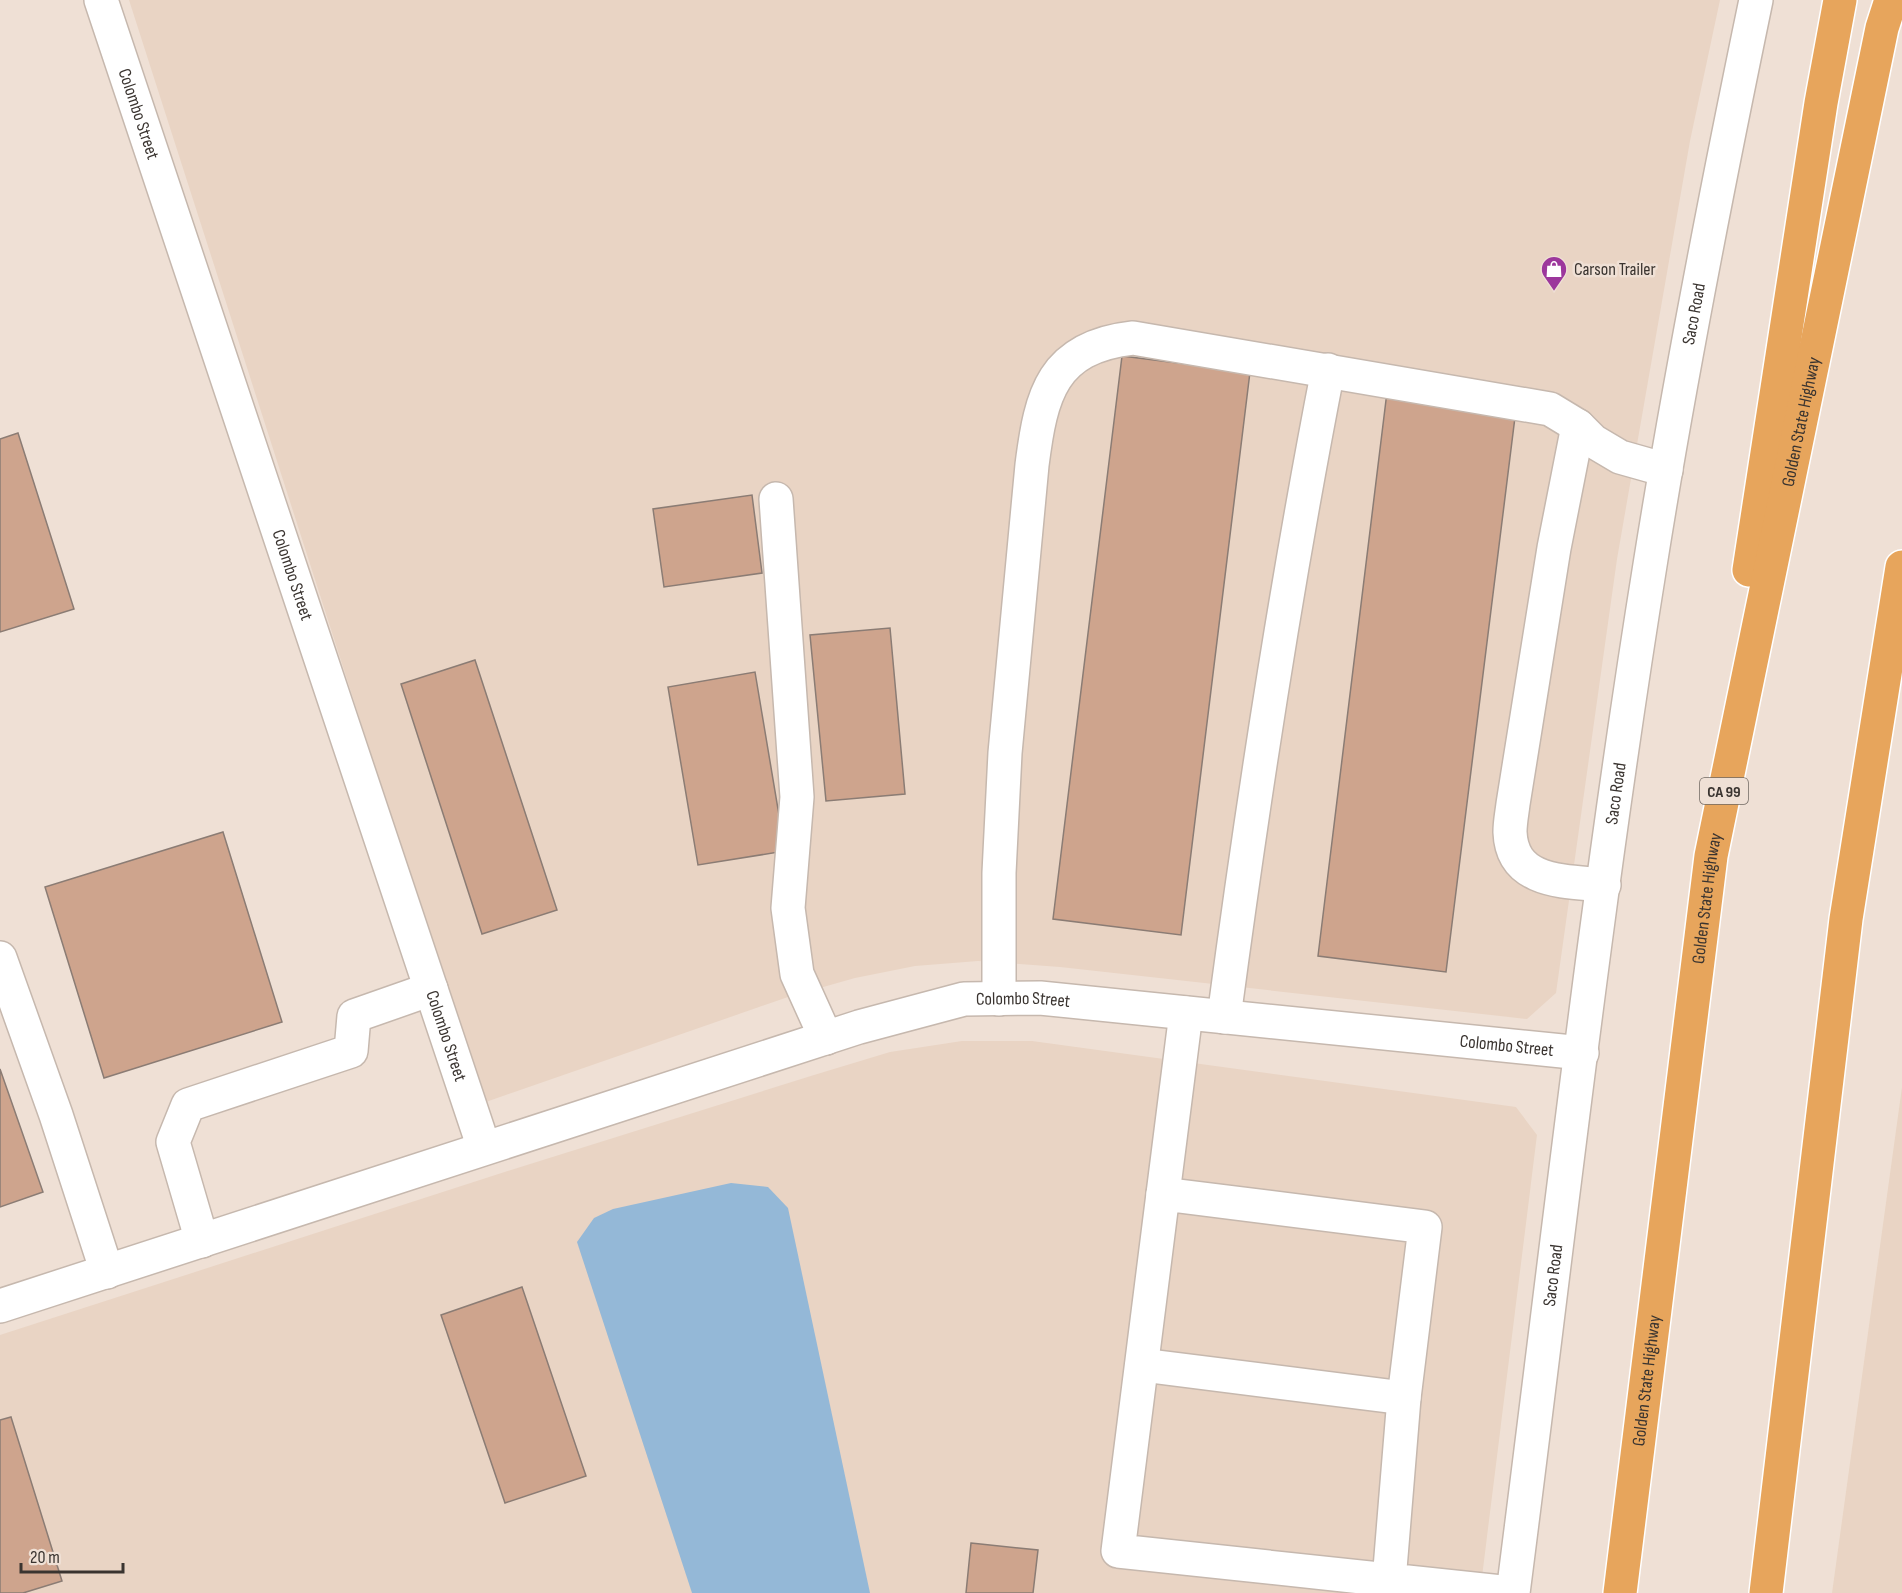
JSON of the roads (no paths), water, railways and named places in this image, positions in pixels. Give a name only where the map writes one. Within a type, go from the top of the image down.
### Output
[{"type":"highway","points":[[1711,856],[1730,691],[1821,103],[1840,0]]},
{"type":"highway","name":"Golden State Highway","points":[[1620,1593],[1711,856],[1882,28],[1890,0]]},
{"type":"highway","points":[[1766,1593],[1846,919],[1902,567]]},
{"type":"street","name":"Colombo Street","points":[[101,0],[484,1148]]},
{"type":"street","name":"Saco Road","points":[[1512,1593],[1625,729],[1666,470],[1722,167],[1756,0]]},
{"type":"street","points":[[999,999],[999,873],[1005,753],[1037,427],[1055,377],[1068,363],[1086,350],[1112,340],[1133,338],[1328,370],[1550,410],[1578,426],[1593,441],[1620,457],[1666,470]]},
{"type":"street","points":[[1224,1017],[1250,822],[1290,574],[1328,370]]},
{"type":"street","points":[[1578,426],[1551,571],[1510,831],[1513,848],[1522,865],[1538,876],[1604,885]]},
{"type":"street","points":[[777,499],[797,797],[788,908],[797,974],[826,1038]]},
{"type":"street","points":[[0,958],[56,1114],[107,1272]]},
{"type":"street","points":[[202,1241],[173,1142],[188,1105],[351,1051],[354,1016],[431,989]]},
{"type":"street","name":"Colombo Street","points":[[0,1306],[826,1038],[964,999],[1040,998],[1582,1053]]},
{"type":"street","points":[[1186,1013],[1118,1551],[1388,1587],[1512,1593]]},
{"type":"street","points":[[1163,1194],[1425,1227],[1404,1398],[1388,1587]]},
{"type":"street","points":[[1142,1365],[1404,1398]]},
{"type":"water","points":[[731,1183],[768,1187],[788,1208],[870,1593],[692,1593],[577,1242],[594,1218],[613,1209]]},
{"type":"place","name":"Carson Trailer","points":[[1554,292]]}]
